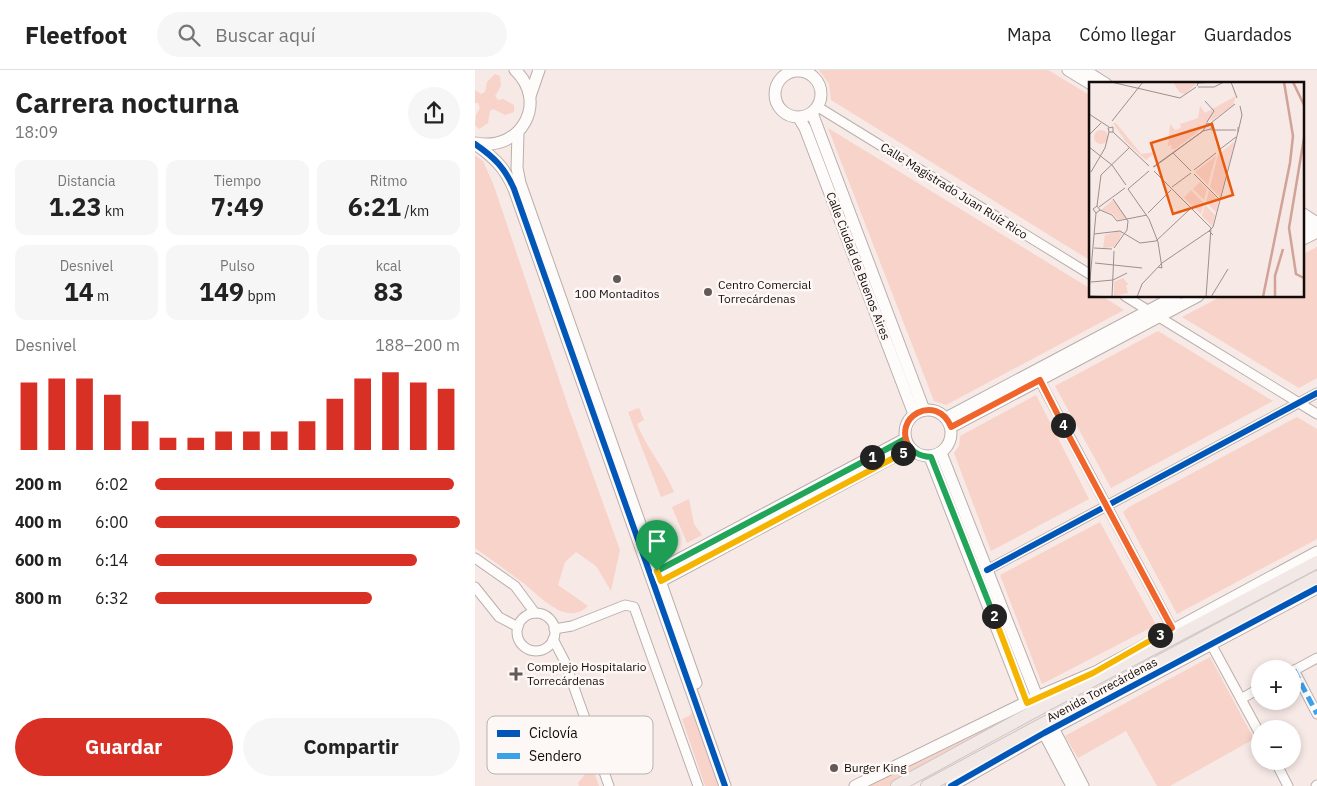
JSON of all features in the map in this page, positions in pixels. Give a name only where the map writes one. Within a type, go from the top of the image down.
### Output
[{"type":"main road","name":"Avenida Torrecárdenas","points":[[897,786],[1170,634],[1317,562]]},
{"type":"main road","name":"Avenida Torrecárdenas","points":[[927,786],[1317,577]]},
{"type":"street","points":[[515,70],[525,81],[530,96]]},
{"type":"street","points":[[475,143],[497,144],[508,140],[518,133],[525,124],[530,96],[539,70]]},
{"type":"street","name":"Calle Ciudad de Buenos Aires","points":[[796,70],[812,76],[818,82],[821,99],[815,110],[919,412],[808,137],[799,118],[785,114],[776,103],[775,89],[782,73],[796,70]]},
{"type":"street","points":[[1068,70],[1089,83]]},
{"type":"street","points":[[1084,70],[1103,82]]},
{"type":"street","points":[[799,118],[815,110]]},
{"type":"street","name":"Calle Magistrado Juan Ruíz Rico","points":[[815,110],[1089,274]]},
{"type":"street","points":[[518,133],[517,168],[520,184],[733,786]]},
{"type":"street","points":[[475,143],[496,159],[507,172],[514,189],[725,786]]},
{"type":"street","points":[[1304,206],[1316,223]]},
{"type":"street","points":[[1304,215],[1316,223]]},
{"type":"street","points":[[1304,228],[1316,223]]},
{"type":"street","points":[[1304,238],[1316,223]]},
{"type":"street","points":[[1128,298],[1317,414]]},
{"type":"street","points":[[948,422],[1040,380],[1154,314],[1174,298]]},
{"type":"street","points":[[948,422],[1154,314],[1193,298]]},
{"type":"street","points":[[1040,380],[1106,505],[1170,634]]},
{"type":"street","points":[[987,570],[1317,393]]},
{"type":"street","points":[[932,410],[948,422],[950,441],[936,455],[916,453],[908,444],[906,425],[919,412],[932,410]]},
{"type":"street","points":[[659,576],[908,444]]},
{"type":"street","points":[[936,455],[987,570],[1037,698]]},
{"type":"street","points":[[936,455],[1027,703]]},
{"type":"street","name":"Avenida Torrecárdenas","points":[[855,786],[1093,673],[1170,634],[1317,552]]},
{"type":"street","points":[[475,558],[515,586],[535,613],[548,617],[554,629],[553,639],[546,648],[531,650],[520,642],[518,627],[523,619],[535,613]]},
{"type":"street","points":[[475,587],[499,617],[518,627]]},
{"type":"street","name":"Avenida Torrecárdenas","points":[[951,786],[964,783],[1048,730],[1317,588]]},
{"type":"street","points":[[554,629],[572,626],[625,605],[632,606],[637,614],[698,786]]},
{"type":"street","points":[[553,639],[565,662],[584,716]]},
{"type":"street","points":[[1211,644],[1252,720]]},
{"type":"street","points":[[1301,667],[1317,658]]},
{"type":"street","points":[[1301,685],[1317,714]]},
{"type":"street","points":[[1241,699],[1251,693]]},
{"type":"street","points":[[1048,730],[1083,786]]},
{"type":"street","points":[[1057,746],[1072,786]]},
{"type":"street","points":[[1280,770],[1288,786]]},
{"type":"street","points":[[605,774],[609,786]]},
{"type":"shaded area","points":[[819,70],[1048,70],[1089,95],[1089,260],[831,100],[829,84]]},
{"type":"shaded area","points":[[495,74],[500,76],[501,86],[495,96],[498,100],[503,99],[514,105],[514,112],[505,115],[493,109],[490,111],[488,123],[479,129],[475,125],[476,115],[480,108],[478,103],[475,103],[475,90],[481,94],[485,92],[487,82]]},
{"type":"shaded area","points":[[828,128],[1089,288],[1089,298],[1105,298],[1124,310],[946,405],[934,401]]},
{"type":"shaded area","points":[[475,155],[483,161],[494,186],[569,409],[620,550],[611,591],[596,566],[576,552],[565,562],[558,585],[588,606],[580,612],[571,613],[553,607],[475,548]]},
{"type":"shaded area","points":[[1317,247],[1317,378],[1299,388],[1182,317],[1218,298],[1304,298],[1304,254]]},
{"type":"shaded area","points":[[1158,331],[1273,401],[1111,488],[1055,386]]},
{"type":"shaded area","points":[[1036,395],[1089,499],[991,551],[954,453],[959,446],[960,436]]},
{"type":"shaded area","points":[[639,408],[644,420],[637,424],[674,492],[661,497],[628,412]]},
{"type":"shaded area","points":[[1297,417],[1317,429],[1317,539],[1177,614],[1123,512],[1129,507]]},
{"type":"shaded area","points":[[689,499],[694,524],[702,535],[687,543],[672,507]]},
{"type":"shaded area","points":[[1100,522],[1156,625],[1042,684],[1000,575]]},
{"type":"shaded area","points":[[1210,657],[1251,733],[1251,741],[1170,786],[1157,786],[1126,731],[1078,758],[1065,736]]},
{"type":"shaded area","points":[[1064,690],[889,786],[867,786],[981,729]]},
{"type":"shaded area","points":[[692,712],[719,786],[705,786],[682,719],[689,716]]},
{"type":"shaded area","points":[[585,774],[595,774],[599,786],[579,786],[578,783]]},
{"type":"marked path","points":[[1301,683],[1317,714]]},
{"type":"cycle path","points":[[475,144],[498,164],[507,175],[514,189],[725,786]]},
{"type":"cycle path","points":[[987,570],[1317,393]]},
{"type":"cycle path","points":[[951,786],[1044,733],[1317,588]]},
{"type":"place","name":"100 Montaditos","points":[[617,279]]},
{"type":"place","name":"Centro Comercial Torrecárdenas","points":[[708,292]]},
{"type":"place","name":"Complejo Hospitalario Torrecárdenas","points":[[516,674]]},
{"type":"place","name":"Burger King","points":[[834,768]]},
{"type":"route","points":[[657,571],[661,581],[900,455],[910,448],[907,444],[905,439],[906,425],[919,412],[932,410],[939,413],[946,418],[951,427],[1040,380],[1172,628],[1093,673],[1027,703],[931,457],[916,453],[910,448],[905,439],[657,571]]}]
